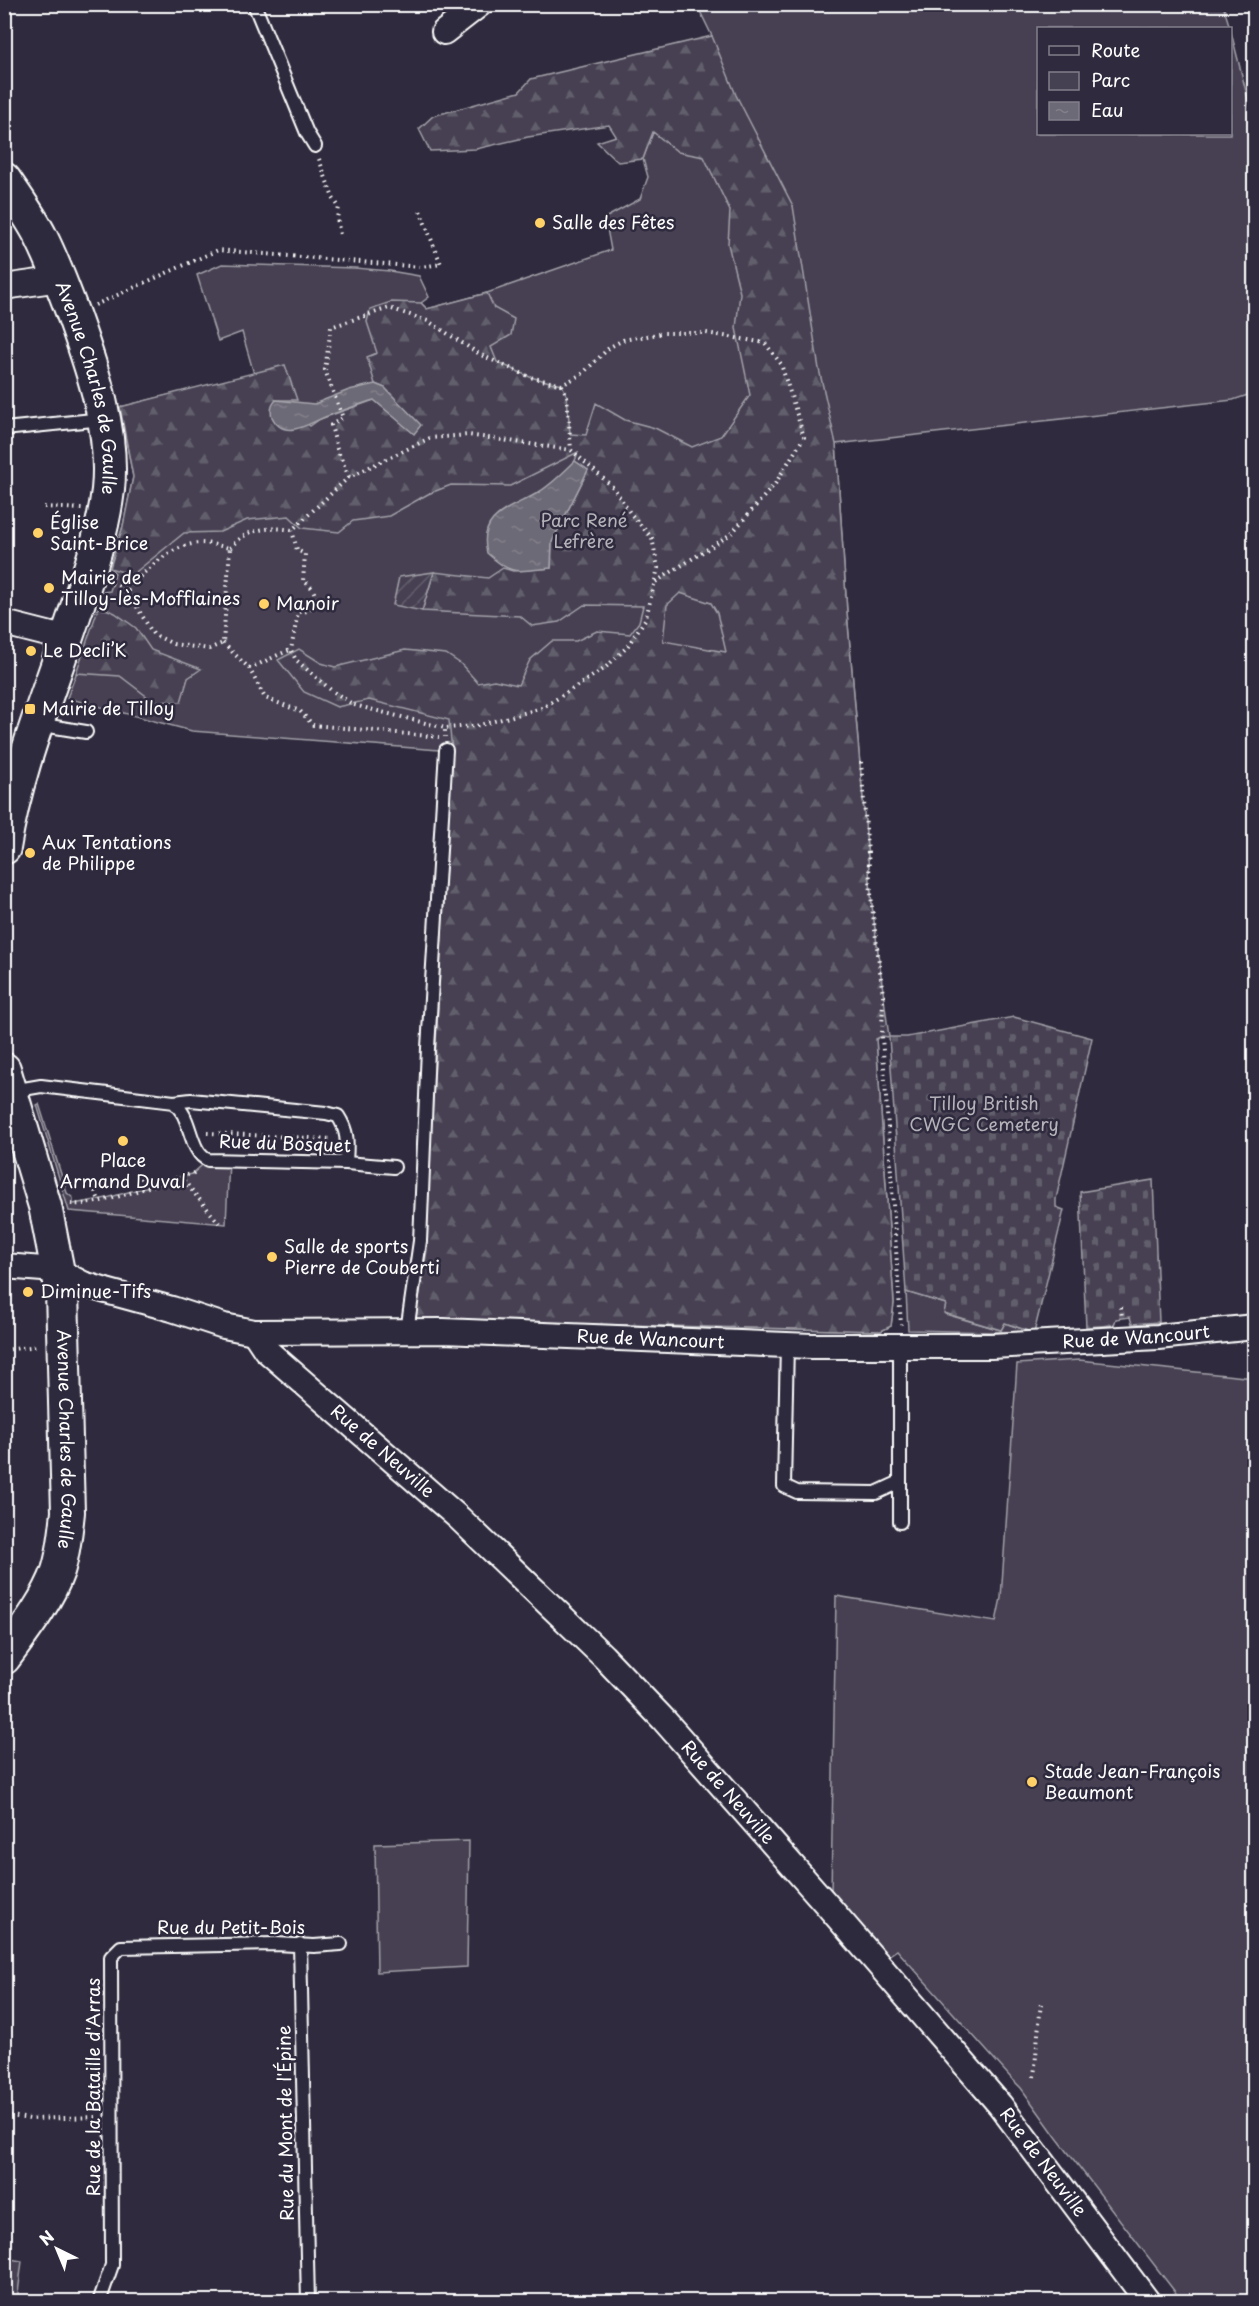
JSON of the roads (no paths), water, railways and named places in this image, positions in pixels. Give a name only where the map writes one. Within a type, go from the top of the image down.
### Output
[{"type":"street","points":[[444,32],[480,4]]},
{"type":"street","name":"Avenue Charles de Gaulle","points":[[4,179],[41,235],[60,279],[92,369],[104,419],[109,473],[104,510],[88,576],[36,724],[12,808],[4,848]]},
{"type":"street","points":[[4,287],[60,279]]},
{"type":"street","points":[[4,623],[67,639]]},
{"type":"street","name":"Avenue Charles de Gaulle","points":[[4,1658],[46,1596],[57,1572],[64,1545],[68,1512],[62,1292],[45,1206],[8,1080]]},
{"type":"street","points":[[4,1266],[56,1270]]},
{"type":"street","name":"Rue de Wancourt","points":[[56,1270],[83,1284],[224,1326],[254,1332],[407,1331],[812,1346],[900,1347],[1055,1344],[1254,1327]]},
{"type":"street","name":"Rue de Neuville","points":[[254,1332],[266,1350],[370,1438],[516,1571],[603,1656],[663,1719],[1000,2105],[1148,2301]]},
{"type":"lane","points":[[255,4],[307,133],[315,146]]},
{"type":"lane","points":[[4,429],[104,419]]},
{"type":"lane","points":[[36,724],[86,732]]},
{"type":"lane","points":[[407,1331],[420,1241],[428,1048],[446,744]]},
{"type":"lane","points":[[8,1080],[174,1102],[192,1101],[326,1113],[338,1116],[346,1130],[348,1140],[346,1163]]},
{"type":"lane","name":"Rue du Bosquet","points":[[174,1102],[184,1116],[198,1151],[204,1159],[346,1163],[394,1167]]},
{"type":"lane","points":[[787,1344],[784,1486],[797,1492],[876,1493],[900,1482]]},
{"type":"lane","points":[[900,1347],[900,1522]]},
{"type":"lane","name":"Rue du Mont de l'Épine","points":[[300,1944],[308,2301]]},
{"type":"lane","name":"Rue du Petit-Bois","points":[[121,1947],[341,1944]]},
{"type":"lane","name":"Rue de la Bataille d'Arras","points":[[99,2301],[112,2265],[111,1957],[121,1947]]},
{"type":"water","points":[[375,384],[385,388],[421,425],[414,434],[374,400],[297,429],[283,428],[272,417],[271,408],[276,400],[314,404],[349,390]]},
{"type":"water","points":[[575,461],[588,470],[552,542],[551,568],[516,571],[496,561],[487,553],[485,540],[492,520],[544,489]]},
{"type":"place","name":"Salle des Fêtes","points":[[540,223]]},
{"type":"place","name":"Église Saint-Brice","points":[[38,533]]},
{"type":"place","name":"Mairie de Tilloy-lès-Mofflaines","points":[[49,588]]},
{"type":"place","name":"Manoir","points":[[264,604]]},
{"type":"place","name":"Le Decli’K","points":[[31,651]]},
{"type":"place","name":"Mairie de Tilloy","points":[[30,709]]},
{"type":"place","name":"Aux Tentations de Philippe","points":[[30,853]]},
{"type":"place","name":"Place Armand Duval","points":[[123,1141]]},
{"type":"place","name":"Salle de sports Pierre de Couberti","points":[[272,1257]]},
{"type":"place","name":"Diminue-Tifs","points":[[28,1292]]},
{"type":"place","name":"Stade Jean-François Beaumont","points":[[1032,1782]]},
{"type":"park label","name":"Parc René Lefrère","points":[[584,531]]},
{"type":"park label","name":"Tilloy British CWGC Cemetery","points":[[984,1114]]}]
